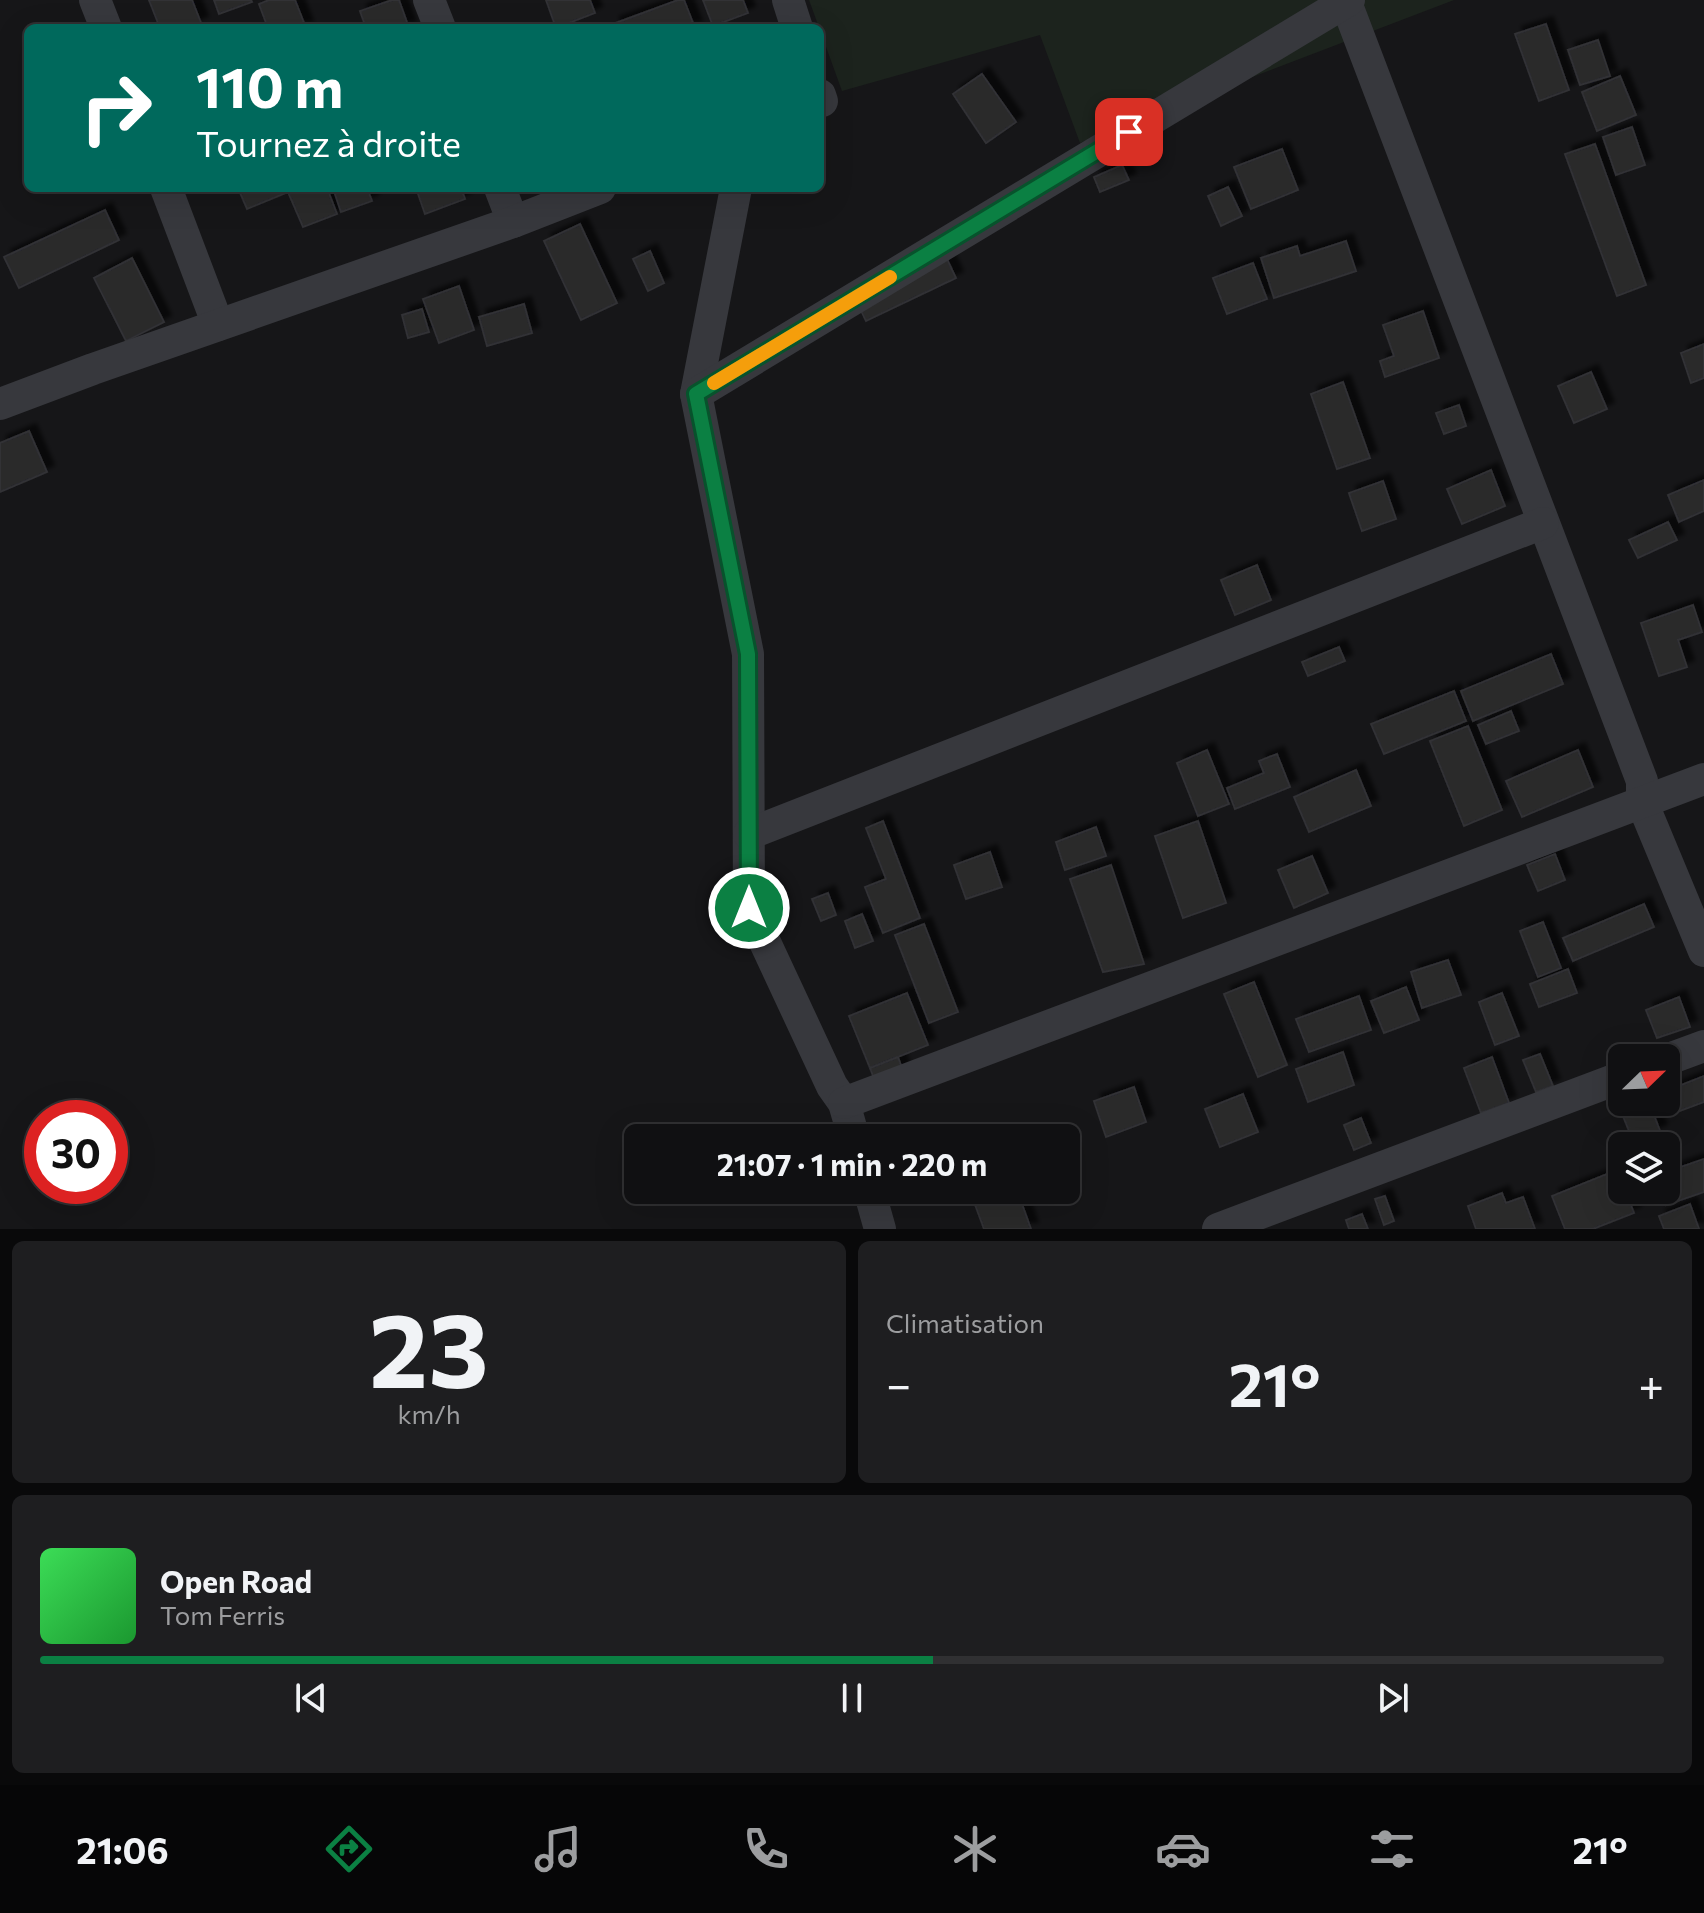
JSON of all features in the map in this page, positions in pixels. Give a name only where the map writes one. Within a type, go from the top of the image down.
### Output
[{"type":"street","points":[[95,0],[104,24]]},
{"type":"street","points":[[429,0],[438,24]]},
{"type":"street","points":[[788,0],[796,24]]},
{"type":"street","points":[[696,394],[1346,0],[1642,781],[1642,802],[1704,951]]},
{"type":"street","points":[[168,192],[218,325]]},
{"type":"street","points":[[502,192],[513,222]]},
{"type":"street","points":[[0,404],[590,192]]},
{"type":"street","points":[[735,192],[696,394],[748,654],[749,908],[832,1086],[844,1103],[850,1124]]},
{"type":"street","points":[[749,834],[1543,523]]},
{"type":"street","points":[[844,1103],[1704,779]]},
{"type":"street","points":[[1680,1055],[1704,1046]]},
{"type":"street","points":[[1218,1229],[1608,1082]]},
{"type":"street","points":[[873,1204],[880,1229]]},
{"type":"shaded area","points":[[809,0],[1454,0],[1080,143],[1040,35],[842,91],[824,41],[824,24],[818,24]]},
{"type":"building","points":[[149,0],[192,0],[201,23],[198,24],[158,24]]},
{"type":"building","points":[[214,0],[251,0],[252,2],[219,14]]},
{"type":"building","points":[[269,0],[295,0],[304,24],[266,24],[259,4]]},
{"type":"building","points":[[399,0],[408,24],[365,24],[360,11]]},
{"type":"building","points":[[546,0],[590,0],[595,13],[566,24],[555,24]]},
{"type":"building","points":[[684,0],[693,24],[613,24]]},
{"type":"building","points":[[703,0],[743,0],[748,13],[712,24]]},
{"type":"building","points":[[1546,24],[1569,90],[1539,101],[1515,34]]},
{"type":"building","points":[[1598,40],[1610,76],[1580,85],[1568,50]]},
{"type":"building","points":[[982,74],[1016,122],[986,143],[953,94]]},
{"type":"building","points":[[1620,76],[1636,115],[1597,131],[1582,92]]},
{"type":"building","points":[[1632,127],[1645,165],[1616,175],[1603,137]]},
{"type":"building","points":[[1595,144],[1646,285],[1617,296],[1565,154]]},
{"type":"building","points":[[1282,149],[1298,190],[1251,209],[1234,167]]},
{"type":"building","points":[[1122,165],[1129,180],[1100,192],[1094,177]]},
{"type":"building","points":[[1228,187],[1242,216],[1221,226],[1208,196]]},
{"type":"building","points":[[240,192],[288,192],[247,209]]},
{"type":"building","points":[[288,192],[329,192],[337,214],[303,227]]},
{"type":"building","points":[[334,192],[369,192],[372,201],[341,212]]},
{"type":"building","points":[[417,192],[462,192],[465,199],[425,214]]},
{"type":"building","points":[[105,210],[119,240],[19,288],[4,257]]},
{"type":"building","points":[[580,224],[617,303],[581,320],[544,241]]},
{"type":"building","points":[[1346,241],[1356,271],[1274,298],[1261,258],[1297,246],[1300,256]]},
{"type":"building","points":[[650,251],[664,283],[648,291],[633,259]]},
{"type":"building","points":[[945,255],[956,278],[866,321],[855,298]]},
{"type":"building","points":[[132,258],[164,322],[126,341],[94,278]]},
{"type":"building","points":[[1253,263],[1267,299],[1227,314],[1213,278]]},
{"type":"building","points":[[459,286],[474,330],[439,343],[423,299]]},
{"type":"building","points":[[524,304],[532,333],[487,346],[479,317]]},
{"type":"building","points":[[422,309],[429,332],[408,338],[402,315]]},
{"type":"building","points":[[1423,311],[1439,358],[1385,377],[1380,361],[1394,356],[1383,325]]},
{"type":"building","points":[[1704,344],[1704,378],[1691,383],[1681,353]]},
{"type":"building","points":[[1591,372],[1607,409],[1574,423],[1558,386]]},
{"type":"building","points":[[1343,382],[1370,458],[1337,469],[1311,394]]},
{"type":"building","points":[[1459,405],[1466,426],[1444,434],[1436,413]]},
{"type":"building","points":[[29,431],[47,472],[0,492],[0,443]]},
{"type":"building","points":[[1491,470],[1505,506],[1462,524],[1447,489]]},
{"type":"building","points":[[1704,480],[1704,511],[1679,522],[1668,495]]},
{"type":"building","points":[[1383,481],[1396,519],[1362,531],[1349,493]]},
{"type":"building","points":[[1668,522],[1677,540],[1638,558],[1629,540]]},
{"type":"building","points":[[1257,565],[1271,600],[1235,615],[1221,580]]},
{"type":"building","points":[[1693,605],[1702,632],[1678,640],[1687,667],[1659,676],[1641,623]]},
{"type":"building","points":[[1339,647],[1345,661],[1308,676],[1302,662]]},
{"type":"building","points":[[1551,654],[1563,684],[1473,721],[1461,691]]},
{"type":"building","points":[[1454,691],[1466,721],[1384,754],[1371,724]]},
{"type":"building","points":[[1511,711],[1519,731],[1486,744],[1478,725]]},
{"type":"building","points":[[1468,726],[1502,810],[1464,826],[1430,741]]},
{"type":"building","points":[[1207,750],[1229,804],[1198,816],[1177,763]]},
{"type":"building","points":[[1578,750],[1593,787],[1522,817],[1506,781]]},
{"type":"building","points":[[1277,754],[1290,787],[1235,809],[1227,788],[1264,773],[1259,761]]},
{"type":"building","points":[[1356,770],[1371,806],[1309,832],[1294,797]]},
{"type":"building","points":[[883,821],[920,918],[883,933],[865,887],[886,879],[866,828]]},
{"type":"building","points":[[1198,821],[1226,903],[1183,918],[1155,836]]},
{"type":"building","points":[[1096,827],[1106,856],[1065,870],[1056,842]]},
{"type":"building","points":[[990,852],[1002,887],[966,899],[954,865]]},
{"type":"building","points":[[1555,854],[1565,880],[1538,891],[1527,865]]},
{"type":"building","points":[[1312,856],[1328,893],[1294,908],[1278,870]]},
{"type":"building","points":[[1111,865],[1144,964],[1103,972],[1070,879]]},
{"type":"building","points":[[828,893],[836,915],[821,921],[812,899]]},
{"type":"building","points":[[1644,904],[1654,927],[1573,961],[1563,938]]},
{"type":"building","points":[[862,914],[873,941],[855,948],[845,921]]},
{"type":"building","points":[[1543,922],[1561,968],[1538,977],[1520,931]]},
{"type":"building","points":[[924,924],[958,1012],[929,1023],[895,935]]},
{"type":"building","points":[[1448,960],[1461,995],[1422,1008],[1411,972]]},
{"type":"building","points":[[1568,969],[1577,993],[1539,1007],[1530,984]]},
{"type":"building","points":[[1254,982],[1287,1065],[1258,1077],[1224,994]]},
{"type":"building","points":[[1406,987],[1419,1020],[1384,1033],[1371,1001]]},
{"type":"building","points":[[907,993],[928,1045],[870,1068],[849,1016]]},
{"type":"building","points":[[1502,993],[1519,1036],[1495,1045],[1479,1002]]},
{"type":"building","points":[[1359,996],[1371,1030],[1309,1052],[1296,1019]]},
{"type":"building","points":[[1679,997],[1690,1027],[1657,1038],[1646,1010]]},
{"type":"building","points":[[1343,1052],[1354,1085],[1308,1102],[1296,1069]]},
{"type":"building","points":[[1540,1054],[1553,1086],[1536,1092],[1523,1060]]},
{"type":"building","points":[[898,1057],[904,1074],[877,1086],[870,1068]]},
{"type":"building","points":[[1492,1057],[1509,1103],[1481,1113],[1464,1068]]},
{"type":"building","points":[[1704,1076],[1704,1102],[1680,1111],[1680,1085]]},
{"type":"building","points":[[1134,1087],[1146,1122],[1106,1137],[1094,1101]]},
{"type":"building","points":[[1243,1094],[1258,1132],[1220,1147],[1205,1109]]},
{"type":"building","points":[[1623,1116],[1654,1116],[1660,1131],[1657,1132],[1629,1132]]},
{"type":"building","points":[[1361,1118],[1371,1143],[1354,1150],[1344,1125]]},
{"type":"building","points":[[1704,1159],[1704,1192],[1680,1200],[1680,1167]]},
{"type":"building","points":[[1608,1174],[1608,1204],[1630,1204],[1634,1213],[1593,1229],[1565,1229],[1552,1196]]},
{"type":"building","points":[[1502,1193],[1506,1203],[1523,1197],[1535,1229],[1476,1229],[1468,1206]]},
{"type":"building","points":[[1385,1196],[1394,1221],[1384,1225],[1375,1199]]},
{"type":"building","points":[[975,1204],[1022,1204],[1031,1229],[984,1229]]},
{"type":"building","points":[[1690,1204],[1699,1229],[1664,1229],[1659,1216]]},
{"type":"building","points":[[1362,1214],[1368,1229],[1349,1229],[1346,1220]]},
{"type":"slow traffic","points":[[714,383],[890,277]]},
{"type":"route","points":[[749,908],[748,654],[696,394],[1129,132]]}]
